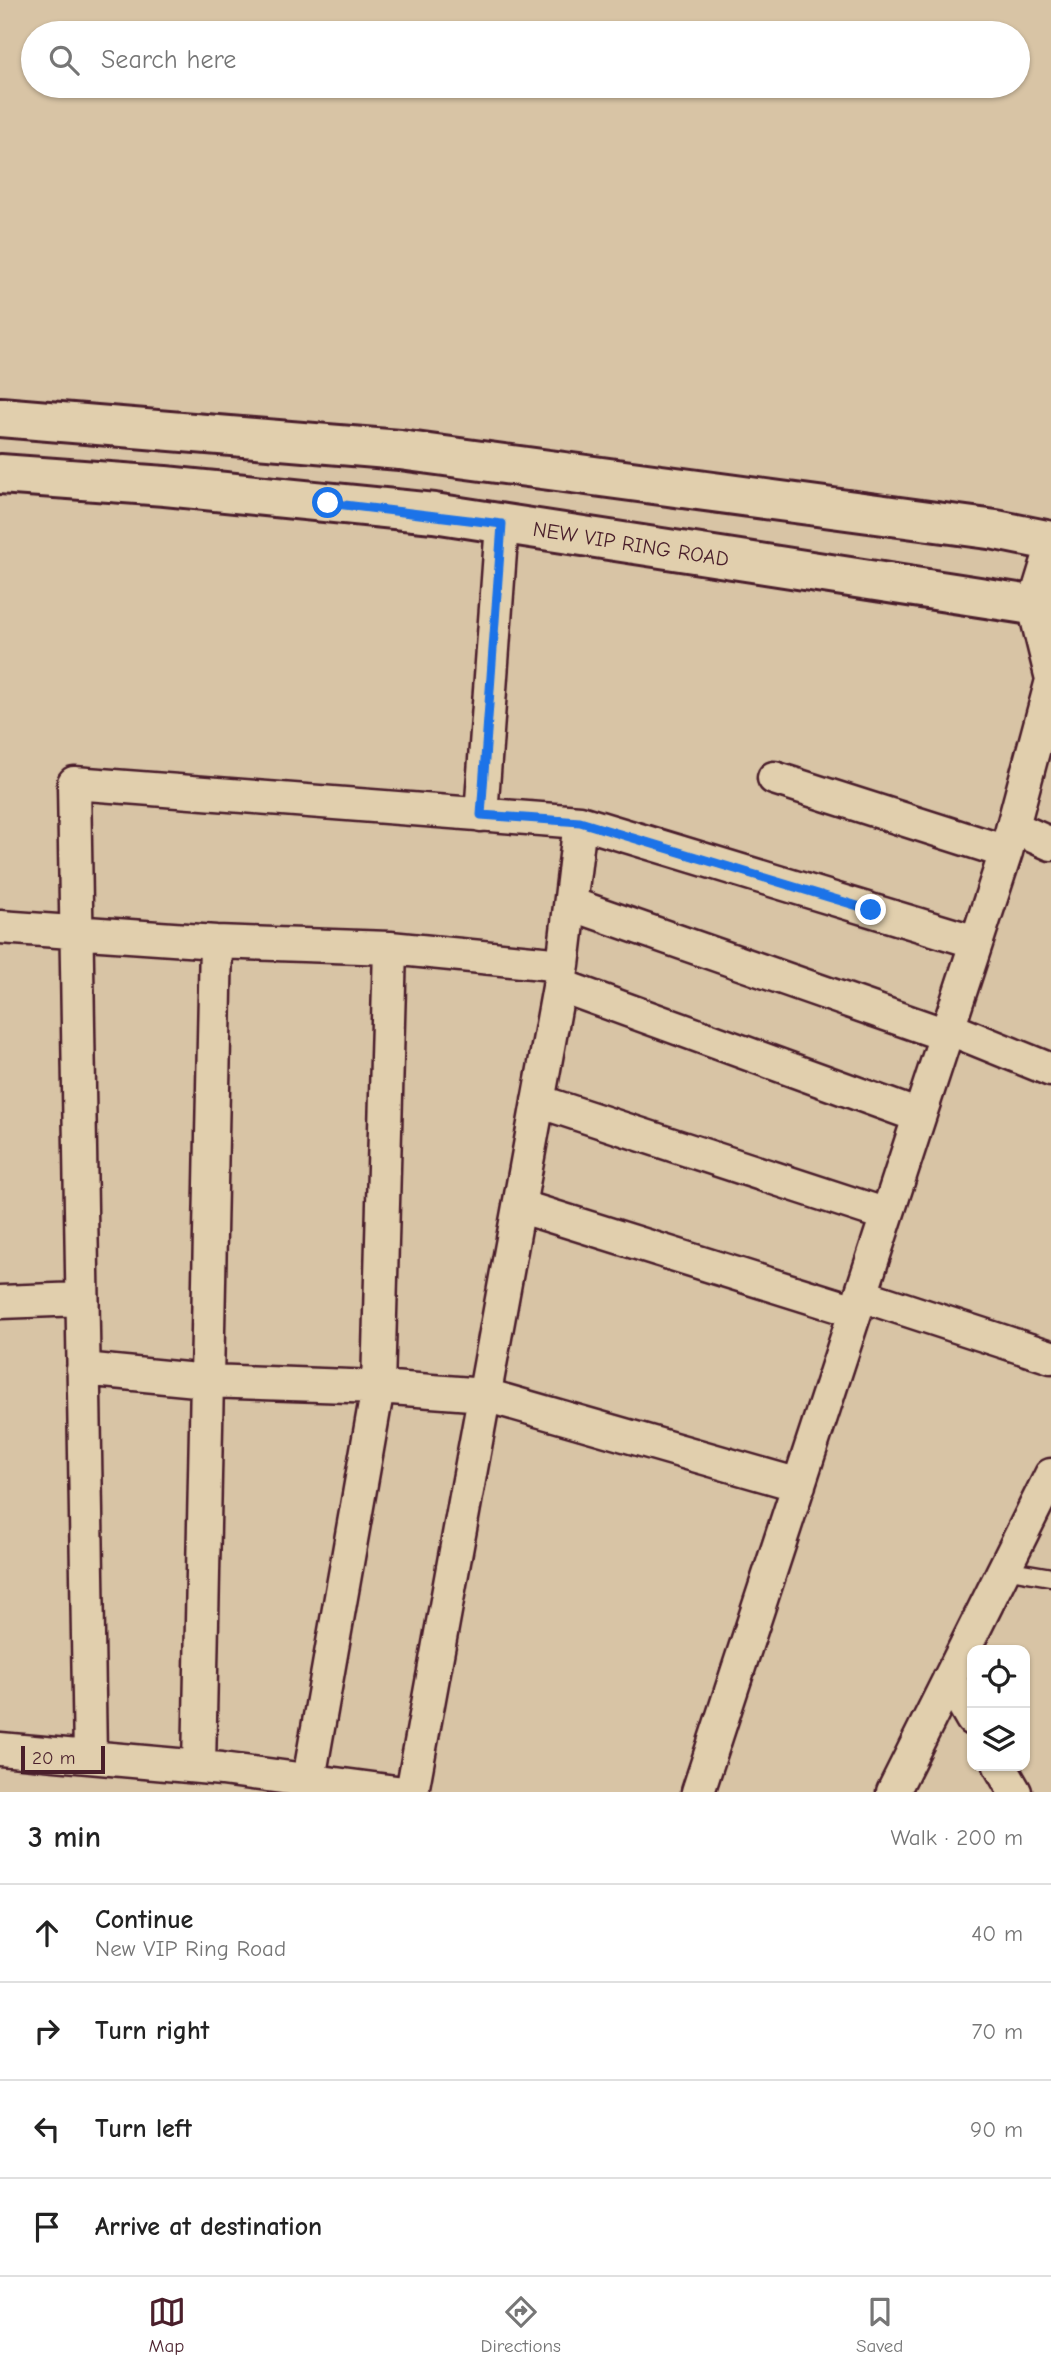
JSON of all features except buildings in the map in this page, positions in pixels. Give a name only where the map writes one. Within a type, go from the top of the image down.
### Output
[{"type":"main road","points":[[0,417],[400,450],[996,530],[1051,541]]},
{"type":"main road","name":"NEW VIP RING ROAD","points":[[0,474],[165,486],[434,513],[1043,607]]},
{"type":"street","points":[[481,815],[502,524]]},
{"type":"street","points":[[1051,551],[1043,607],[1051,675]]},
{"type":"street","points":[[698,1792],[1009,839],[1051,684]]},
{"type":"street","points":[[774,778],[1009,839],[1051,844]]},
{"type":"street","points":[[90,1757],[74,783],[580,822],[976,942]]},
{"type":"street","points":[[412,1792],[561,975],[580,822]]},
{"type":"street","points":[[570,904],[1051,1070]]},
{"type":"street","points":[[0,928],[216,942],[390,948],[561,975],[919,1116]]},
{"type":"street","points":[[214,1776],[207,1381],[216,942]]},
{"type":"street","points":[[309,1779],[377,1387],[390,948]]},
{"type":"street","points":[[538,1101],[887,1215]]},
{"type":"street","points":[[519,1206],[1051,1357]]},
{"type":"street","points":[[0,1302],[82,1299]]},
{"type":"street","points":[[83,1369],[207,1381],[377,1387],[485,1395],[799,1485]]},
{"type":"street","points":[[893,1792],[1051,1475]]},
{"type":"street","points":[[949,1679],[967,1710]]},
{"type":"street","points":[[0,1749],[90,1757],[214,1776],[309,1779],[396,1792]]},
{"type":"street","points":[[1003,1771],[1015,1792]]},
{"type":"lane","points":[[1004,1569],[1051,1577]]},
{"type":"route","points":[[328,503],[434,513],[502,524],[481,815],[580,822],[871,910]]}]
